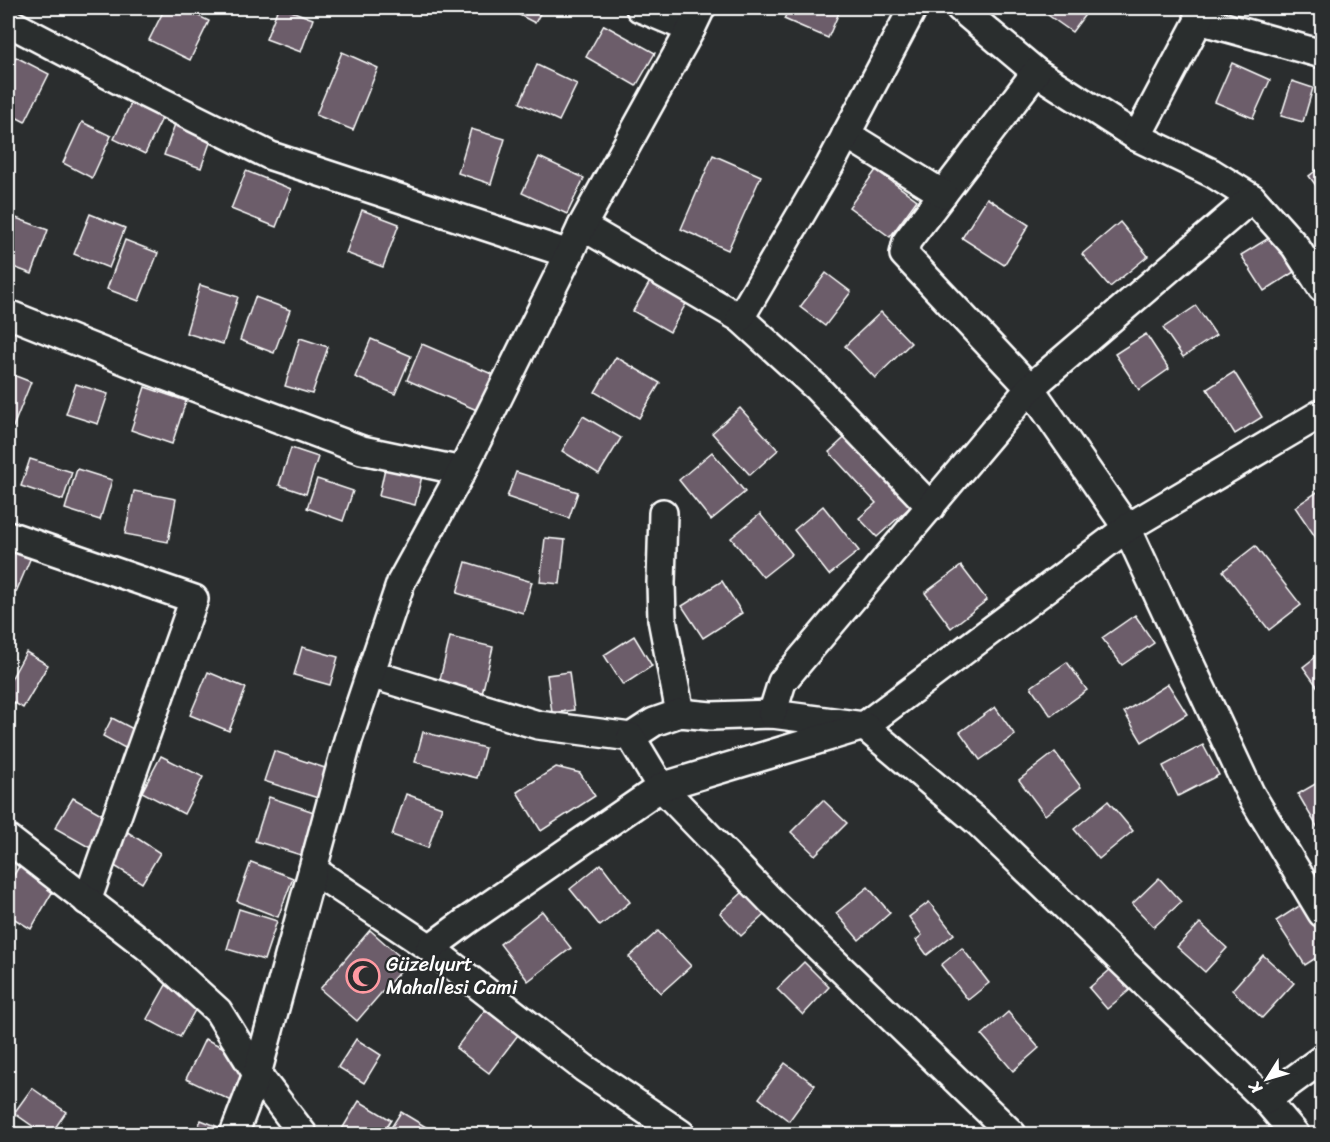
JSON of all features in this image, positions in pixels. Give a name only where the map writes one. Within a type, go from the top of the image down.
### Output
[{"type":"street","points":[[234,1134],[257,1074],[348,740],[401,582],[462,471],[582,226],[696,18],[640,8]]},
{"type":"street","points":[[740,318],[830,165],[913,8]]},
{"type":"street","points":[[960,8],[1036,72],[1137,137],[1212,173],[1252,198],[1295,246],[1323,288]]},
{"type":"street","points":[[1137,137],[1198,14],[1323,54]]},
{"type":"street","points":[[8,22],[271,156],[569,254]]},
{"type":"street","points":[[1036,72],[908,241],[904,254],[1030,388],[1127,528],[1250,793],[1323,913]]},
{"type":"street","points":[[846,134],[943,194]]},
{"type":"street","points":[[772,714],[782,682],[1030,388],[1252,198]]},
{"type":"street","points":[[582,226],[740,318],[816,387],[931,507]]},
{"type":"street","points":[[8,314],[151,371],[362,450],[462,471]]},
{"type":"street","points":[[430,948],[661,787],[864,726],[1127,528],[1323,413]]},
{"type":"street","points":[[663,513],[662,619],[680,713]]},
{"type":"street","points":[[8,535],[194,599],[87,901]]},
{"type":"street","points":[[370,674],[538,725],[631,737],[654,722],[680,713],[711,716],[772,714],[864,726],[979,823],[1266,1100],[1295,1134]]},
{"type":"street","points":[[631,737],[661,787],[775,905],[1012,1134]]},
{"type":"street","points":[[8,839],[150,949],[219,1011],[257,1074],[303,1134]]},
{"type":"street","points":[[313,870],[430,948],[584,1068],[681,1134]]},
{"type":"street","points":[[1266,1100],[1323,1059]]},
{"type":"building","points":[[165,8],[182,8],[209,21],[190,60],[149,40]]},
{"type":"building","points":[[278,8],[313,19],[301,52],[266,39]]},
{"type":"building","points":[[506,8],[543,8],[535,23]]},
{"type":"building","points":[[789,8],[841,8],[828,38],[784,19]]},
{"type":"building","points":[[1038,8],[1090,8],[1072,32]]},
{"type":"building","points":[[1294,8],[1322,8],[1322,16]]},
{"type":"building","points":[[604,25],[655,53],[636,86],[586,57]]},
{"type":"building","points":[[342,52],[378,68],[353,130],[316,115]]},
{"type":"building","points":[[16,57],[49,74],[25,122],[8,113],[8,74]]},
{"type":"building","points":[[1232,63],[1270,80],[1253,118],[1215,102]]},
{"type":"building","points":[[537,65],[577,84],[559,121],[520,103]]},
{"type":"building","points":[[1292,81],[1313,88],[1303,122],[1281,116]]},
{"type":"building","points":[[132,101],[163,116],[145,154],[114,139]]},
{"type":"building","points":[[82,122],[111,136],[92,178],[63,163]]},
{"type":"building","points":[[175,124],[212,137],[201,168],[164,155]]},
{"type":"building","points":[[471,129],[505,139],[491,184],[458,173]]},
{"type":"building","points":[[713,155],[761,176],[728,250],[681,229]]},
{"type":"building","points":[[539,157],[584,178],[567,214],[522,193]]},
{"type":"building","points":[[1322,166],[1322,194],[1309,176]]},
{"type":"building","points":[[876,170],[917,200],[890,237],[849,207]]},
{"type":"building","points":[[246,171],[291,189],[276,227],[231,209]]},
{"type":"building","points":[[987,198],[1029,225],[1004,265],[962,238]]},
{"type":"building","points":[[362,210],[399,224],[383,267],[346,253]]},
{"type":"building","points":[[90,214],[125,228],[109,268],[74,254]]},
{"type":"building","points":[[8,215],[48,230],[32,274],[8,265]]},
{"type":"building","points":[[1120,222],[1148,256],[1110,287],[1082,254]]},
{"type":"building","points":[[1272,236],[1294,272],[1264,291],[1241,255]]},
{"type":"building","points":[[125,240],[158,253],[139,301],[107,289]]},
{"type":"building","points":[[826,273],[851,292],[825,326],[800,307]]},
{"type":"building","points":[[651,280],[688,300],[670,332],[633,311]]},
{"type":"building","points":[[200,285],[238,297],[223,344],[186,333]]},
{"type":"building","points":[[255,297],[290,310],[274,353],[240,340]]},
{"type":"building","points":[[1196,306],[1216,335],[1183,357],[1163,328]]},
{"type":"building","points":[[881,312],[911,343],[875,378],[845,346]]},
{"type":"building","points":[[1146,334],[1169,369],[1139,390],[1115,354]]},
{"type":"building","points":[[300,338],[328,347],[312,394],[285,386]]},
{"type":"building","points":[[371,339],[411,356],[395,394],[355,377]]},
{"type":"building","points":[[422,344],[501,378],[486,414],[407,380]]},
{"type":"building","points":[[616,357],[660,383],[639,418],[595,392]]},
{"type":"building","points":[[1234,372],[1262,417],[1235,434],[1207,389]]},
{"type":"building","points":[[8,373],[31,382],[13,427],[8,425]]},
{"type":"building","points":[[76,384],[108,394],[98,424],[66,414]]},
{"type":"building","points":[[145,387],[186,401],[172,444],[131,430]]},
{"type":"building","points":[[740,408],[778,450],[750,475],[712,433]]},
{"type":"building","points":[[583,416],[621,438],[599,474],[562,451]]},
{"type":"building","points":[[854,429],[918,500],[877,537],[859,518],[876,503],[829,452]]},
{"type":"building","points":[[291,448],[318,457],[306,494],[279,485]]},
{"type":"building","points":[[712,452],[745,492],[711,520],[679,480]]},
{"type":"building","points":[[30,459],[72,472],[63,500],[21,486]]},
{"type":"building","points":[[385,468],[422,476],[415,505],[379,496]]},
{"type":"building","points":[[77,469],[112,480],[100,520],[65,509]]},
{"type":"building","points":[[516,472],[578,492],[569,518],[507,497]]},
{"type":"building","points":[[317,479],[353,491],[343,521],[307,508]]},
{"type":"building","points":[[1322,489],[1322,533],[1316,538],[1295,507]]},
{"type":"building","points":[[134,491],[176,499],[168,542],[125,534]]},
{"type":"building","points":[[823,506],[859,551],[829,575],[794,530]]},
{"type":"building","points":[[760,514],[792,554],[763,577],[731,538]]},
{"type":"building","points":[[545,538],[565,540],[560,584],[540,582]]},
{"type":"building","points":[[1255,546],[1301,605],[1269,630],[1223,571]]},
{"type":"building","points":[[8,547],[31,557],[16,592],[8,589]]},
{"type":"building","points":[[466,562],[532,582],[523,613],[457,593]]},
{"type":"building","points":[[961,566],[987,600],[951,628],[925,593]]},
{"type":"building","points":[[722,581],[742,613],[703,638],[682,606]]},
{"type":"building","points":[[1135,615],[1154,643],[1122,665],[1102,638]]},
{"type":"building","points":[[634,636],[652,666],[623,685],[604,655]]},
{"type":"building","points":[[450,637],[493,647],[482,694],[439,684]]},
{"type":"building","points":[[302,647],[338,657],[330,685],[294,675]]},
{"type":"building","points":[[26,652],[48,665],[23,708],[8,699],[8,685]]},
{"type":"building","points":[[1322,652],[1322,693],[1303,667]]},
{"type":"building","points":[[1067,662],[1087,690],[1051,716],[1031,687]]},
{"type":"building","points":[[208,672],[246,688],[229,731],[190,715]]},
{"type":"building","points":[[569,672],[574,710],[552,713],[547,675]]},
{"type":"building","points":[[1168,684],[1187,714],[1142,742],[1124,712]]},
{"type":"building","points":[[995,707],[1015,735],[980,760],[960,732]]},
{"type":"building","points":[[112,718],[145,735],[136,754],[103,736]]},
{"type":"building","points":[[423,732],[485,748],[477,778],[415,762]]},
{"type":"building","points":[[1203,745],[1219,775],[1178,796],[1163,766]]},
{"type":"building","points":[[274,751],[328,769],[318,798],[264,781]]},
{"type":"building","points":[[1055,752],[1081,787],[1045,815],[1019,780]]},
{"type":"building","points":[[161,756],[203,777],[184,814],[142,792]]},
{"type":"building","points":[[556,767],[580,773],[595,796],[541,831],[517,792]]},
{"type":"building","points":[[1322,780],[1322,827],[1319,830],[1298,794]]},
{"type":"building","points":[[406,794],[442,807],[428,848],[392,835]]},
{"type":"building","points":[[269,797],[314,812],[301,855],[255,841]]},
{"type":"building","points":[[73,798],[112,820],[94,850],[55,828]]},
{"type":"building","points":[[823,800],[847,823],[815,855],[791,832]]},
{"type":"building","points":[[1108,801],[1133,831],[1099,859],[1074,829]]},
{"type":"building","points":[[126,831],[160,853],[142,883],[108,862]]},
{"type":"building","points":[[251,862],[293,878],[278,917],[237,901]]},
{"type":"building","points":[[21,863],[57,884],[31,929],[8,915],[8,885]]},
{"type":"building","points":[[601,864],[630,902],[600,926],[570,889]]},
{"type":"building","points":[[1159,878],[1181,902],[1154,927],[1132,904]]},
{"type":"building","points":[[868,887],[890,913],[859,940],[836,913]]},
{"type":"building","points":[[743,892],[764,915],[741,936],[720,913]]},
{"type":"building","points":[[1310,899],[1322,917],[1322,954],[1305,965],[1276,921]]},
{"type":"building","points":[[929,902],[954,934],[927,955],[916,940],[922,935],[909,917]]},
{"type":"building","points":[[239,909],[277,921],[264,960],[227,949]]},
{"type":"building","points":[[542,911],[571,948],[528,981],[500,944]]},
{"type":"building","points":[[1200,923],[1227,948],[1205,972],[1177,947]]},
{"type":"building","name":"Güzelyurt Mahallesi Cami","points":[[370,930],[407,963],[357,1021],[320,989]]},
{"type":"building","points":[[658,931],[691,966],[661,993],[629,957]]},
{"type":"building","points":[[962,948],[989,983],[968,1000],[941,965]]},
{"type":"building","points":[[1263,955],[1294,983],[1262,1018],[1232,990]]},
{"type":"building","points":[[804,962],[829,987],[803,1015],[777,989]]},
{"type":"building","points":[[1119,962],[1137,984],[1107,1009],[1089,988]]},
{"type":"building","points":[[166,985],[199,1003],[180,1037],[147,1019]]},
{"type":"building","points":[[485,1010],[518,1035],[489,1073],[456,1048]]},
{"type":"building","points":[[1008,1012],[1039,1048],[1013,1071],[982,1035]]},
{"type":"building","points":[[205,1039],[233,1052],[245,1089],[238,1104],[186,1079]]},
{"type":"building","points":[[356,1039],[381,1055],[364,1083],[338,1067]]},
{"type":"building","points":[[785,1063],[815,1085],[789,1121],[759,1098]]},
{"type":"building","points":[[32,1088],[66,1112],[51,1134],[44,1134],[14,1113]]},
{"type":"building","points":[[359,1101],[391,1120],[382,1134],[351,1134],[342,1129]]},
{"type":"building","points":[[401,1112],[431,1130],[428,1134],[387,1134]]},
{"type":"building","points":[[201,1120],[226,1130],[225,1134],[195,1134]]},
{"type":"place","name":"Güzelyurt Mahallesi Cami","points":[[363,976]]}]
